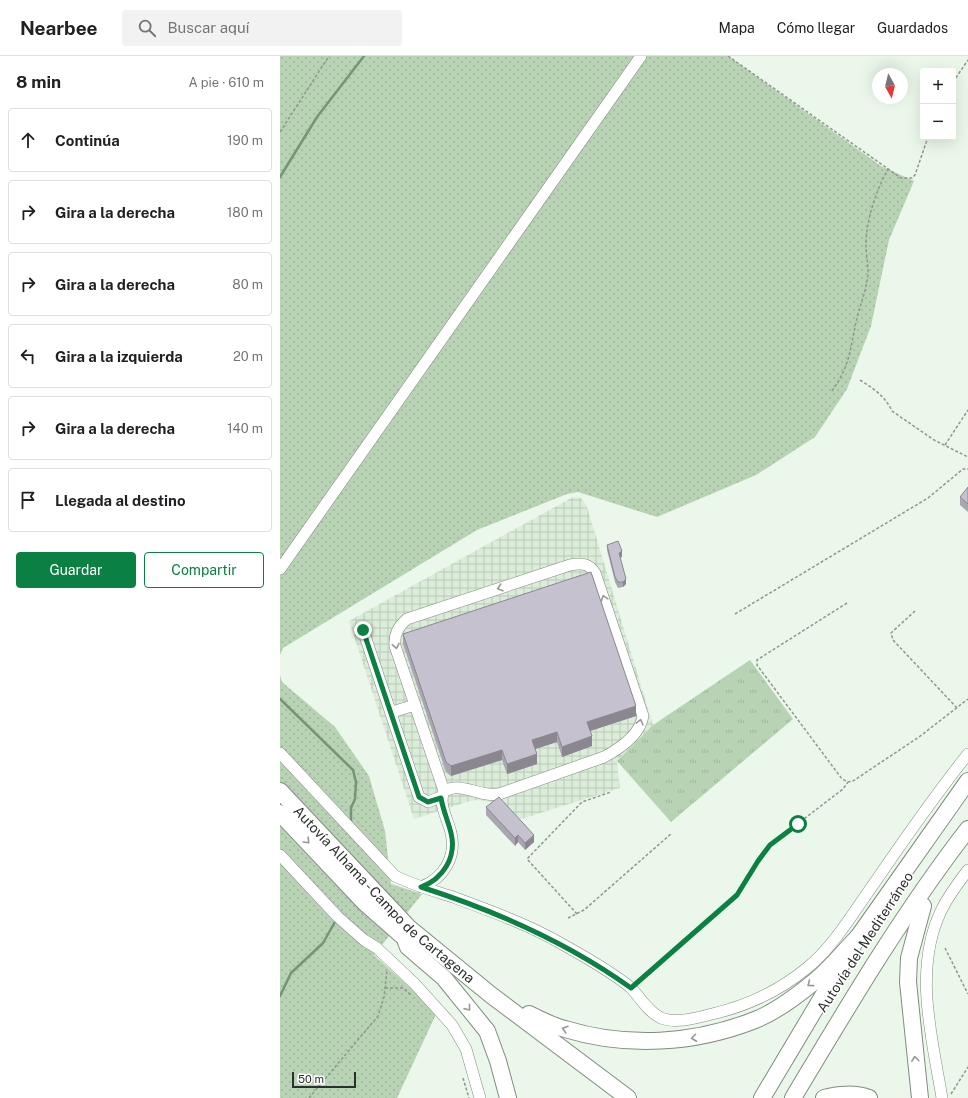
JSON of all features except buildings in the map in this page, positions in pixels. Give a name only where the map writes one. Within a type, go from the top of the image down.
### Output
[{"type":"highway","points":[[762,1098],[858,937],[968,781]]},
{"type":"highway","name":"Autovía del Mediterráneo","points":[[768,1098],[834,988],[909,874],[968,790]]},
{"type":"highway","name":"Autovía Alhama - Campo de Cartagena","points":[[280,791],[409,928],[492,995]]},
{"type":"highway","name":"Autovía Alhama - Campo de Cartagena","points":[[280,813],[365,903],[404,939]]},
{"type":"highway","name":"Autovía del Mediterráneo","points":[[793,1098],[877,960],[949,853],[968,829]]},
{"type":"highway","points":[[800,1098],[923,906],[968,840]]},
{"type":"highway","points":[[920,1098],[908,982],[909,958],[923,906]]},
{"type":"highway","points":[[492,995],[563,1029],[599,1038],[650,1042],[704,1036],[756,1020],[787,1001],[816,980],[858,937]]},
{"type":"highway","points":[[404,939],[408,947],[444,978],[487,1031],[498,1061],[508,1098]]},
{"type":"highway","points":[[404,939],[611,1098]]},
{"type":"highway","points":[[492,995],[628,1098]]},
{"type":"highway","points":[[824,1098],[833,1095],[862,1096],[868,1098]]},
{"type":"lane","points":[[280,569],[641,56]]},
{"type":"lane","points":[[363,630],[392,712],[419,797],[428,802],[443,794],[455,787],[484,795],[499,794],[592,762],[616,751],[638,729],[643,716],[595,573],[591,566],[584,563],[570,565],[407,619],[396,632],[395,646],[443,794],[452,834],[452,849],[449,862],[442,875],[430,884],[421,887]]},
{"type":"lane","points":[[392,712],[415,705]]},
{"type":"lane","points":[[280,753],[395,876],[514,921],[559,943],[602,967],[631,988],[648,1008],[660,1018],[685,1020],[733,1010],[757,1000],[808,968],[845,925],[941,788],[968,754]]},
{"type":"lane","points":[[280,855],[338,917],[388,958],[414,983],[452,1025],[466,1049],[480,1098]]},
{"type":"lane","points":[[946,1097],[928,1006],[926,961],[931,938],[941,911],[968,870]]},
{"type":"path","points":[[280,132],[329,56]]},
{"type":"path","points":[[728,56],[901,178],[912,178],[918,170],[927,140]]},
{"type":"path","points":[[956,78],[968,60]]},
{"type":"path","points":[[832,391],[845,370],[853,342],[858,316],[866,288],[868,273],[867,228],[881,182],[888,170]]},
{"type":"path","points":[[860,380],[875,388],[886,400],[892,411],[934,440],[968,458]]},
{"type":"path","points":[[945,445],[968,410]]},
{"type":"path","points":[[735,614],[908,511],[928,498],[963,468],[968,468]]},
{"type":"path","points":[[847,603],[757,660],[757,665],[842,779],[848,782]]},
{"type":"path","points":[[915,611],[891,633],[893,640],[957,708]]},
{"type":"path","points":[[631,988],[737,895],[758,861],[770,845],[843,789],[848,782],[919,737],[968,699]]},
{"type":"path","points":[[577,914],[527,859],[582,802],[611,792]]},
{"type":"path","points":[[568,918],[577,914],[672,833]]},
{"type":"path","points":[[945,948],[968,994]]},
{"type":"path","points":[[309,1098],[378,1016],[384,997],[388,958]]},
{"type":"path","points":[[385,988],[403,988],[415,999]]},
{"type":"path","points":[[946,1097],[968,1067]]},
{"type":"path","points":[[463,1077],[469,1098]]},
{"type":"shaded area","points":[[573,497],[581,498],[587,507],[653,725],[617,761],[620,788],[515,821],[498,803],[478,800],[470,801],[414,819],[349,621]]},
{"type":"green space","points":[[280,56],[728,56],[881,166],[914,181],[889,240],[871,326],[847,389],[815,437],[756,475],[657,517],[578,492],[567,494],[477,530],[283,648],[280,655]]},
{"type":"green space","points":[[750,660],[793,719],[671,822],[617,761],[653,725]]},
{"type":"green space","points":[[280,675],[282,682],[335,727],[369,776],[385,831],[391,884],[422,894],[374,955],[437,1012],[397,1098],[280,1098]]},
{"type":"waterway","points":[[280,177],[317,117],[364,56]]},
{"type":"waterway","points":[[280,699],[353,770],[356,782],[355,799],[351,808],[351,825]]},
{"type":"waterway","points":[[280,996],[291,973],[323,943],[336,920]]},
{"type":"route","points":[[363,630],[392,712],[419,797],[428,802],[441,798],[452,834],[452,849],[449,862],[442,875],[430,884],[421,887],[450,896],[514,921],[559,943],[602,967],[631,988],[737,895],[743,888],[758,861],[770,845],[798,824]]}]
